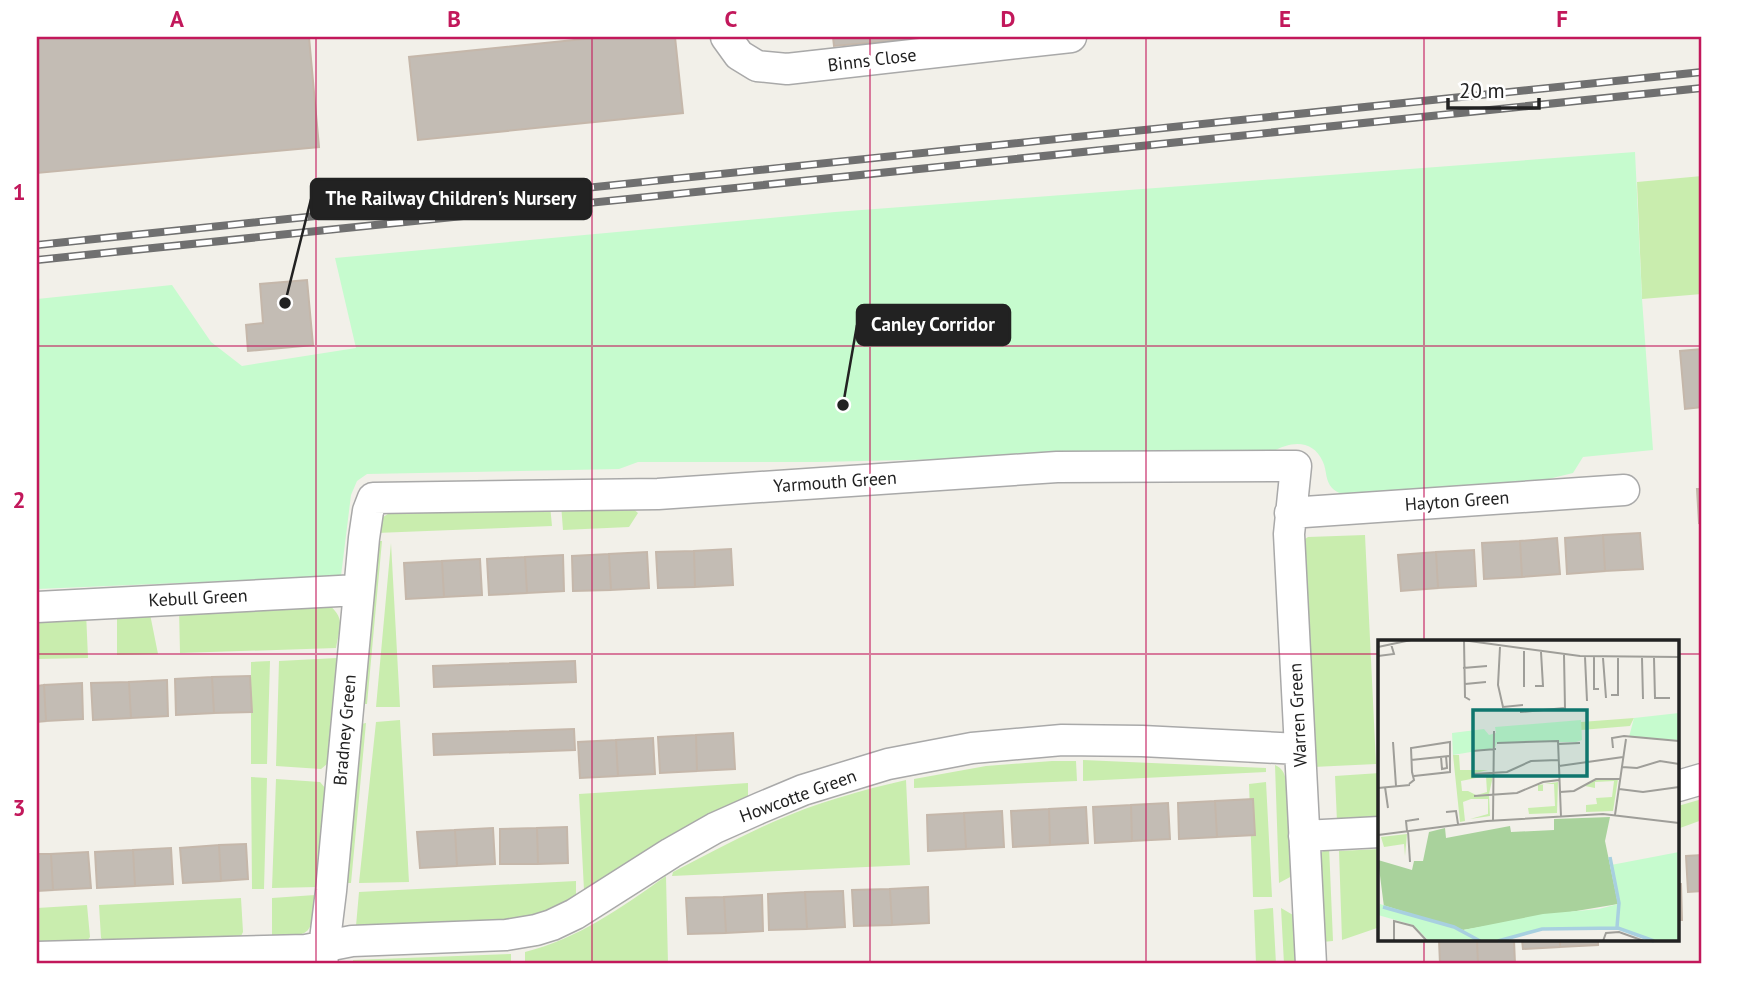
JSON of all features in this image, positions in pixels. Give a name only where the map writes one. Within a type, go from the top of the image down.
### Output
[{"type":"street","name":"Binns Close","points":[[726,37],[739,55],[757,66],[787,69],[1072,37]]},
{"type":"street","name":"Yarmouth Green","points":[[373,498],[658,494],[1057,467],[1296,466]]},
{"type":"street","name":"Warren Green","points":[[1296,466],[1289,534],[1311,964]]},
{"type":"street","name":"Hayton Green","points":[[1290,513],[1624,490]]},
{"type":"street","name":"Bradney Green","points":[[323,956],[358,590],[366,520],[373,498]]},
{"type":"street","name":"Kebull Green","points":[[37,607],[358,590]]},
{"type":"street","name":"Howcotte Green","points":[[37,957],[306,950],[323,956],[335,943],[352,941],[506,935],[536,930],[575,914],[671,853],[715,828],[760,808],[803,790],[927,756],[972,748],[1062,740],[1299,749]]},
{"type":"street","points":[[1680,785],[1702,779]]},
{"type":"street","points":[[1304,836],[1378,832]]},
{"type":"green space","points":[[1635,152],[1653,450],[1583,457],[1573,473],[1528,484],[1351,498],[1332,488],[1324,465],[1313,449],[1294,444],[1272,452],[818,462],[638,462],[619,469],[367,474],[357,481],[351,495],[341,576],[37,589],[37,299],[172,285],[211,342],[242,366],[356,348],[335,258],[835,212]]},
{"type":"green space","points":[[1702,176],[1702,294],[1642,299],[1637,182]]},
{"type":"green space","points":[[561,504],[629,505],[638,513],[629,527],[563,530]]},
{"type":"green space","points":[[550,505],[552,526],[376,533],[380,519],[391,512]]},
{"type":"green space","points":[[1365,535],[1376,764],[1313,767],[1303,543],[1308,537]]},
{"type":"green space","points":[[376,541],[382,541],[367,704],[362,704]]},
{"type":"green space","points":[[391,543],[400,707],[376,707]]},
{"type":"green space","points":[[330,606],[340,620],[336,648],[180,653],[179,609]]},
{"type":"green space","points":[[149,609],[158,654],[117,655],[117,610]]},
{"type":"green space","points":[[86,612],[88,658],[37,659],[37,616]]},
{"type":"green space","points":[[337,658],[327,764],[321,769],[276,766],[279,661]]},
{"type":"green space","points":[[270,661],[267,764],[251,764],[251,662]]},
{"type":"green space","points":[[400,720],[409,882],[359,883],[376,722]]},
{"type":"green space","points":[[366,723],[351,883],[344,883],[361,724]]},
{"type":"green space","points":[[1083,760],[1266,768],[1266,772],[1083,781]]},
{"type":"green space","points":[[1076,761],[1077,781],[914,788],[914,779],[986,766]]},
{"type":"green space","points":[[1275,765],[1286,780],[1292,876],[1279,883]]},
{"type":"green space","points":[[1378,773],[1378,820],[1337,822],[1335,776]]},
{"type":"green space","points":[[251,777],[267,778],[264,889],[252,889]]},
{"type":"green space","points":[[276,779],[320,782],[326,789],[317,887],[272,888]]},
{"type":"green space","points":[[906,780],[910,865],[672,876],[673,872],[789,815]]},
{"type":"green space","points":[[1266,782],[1272,897],[1253,897],[1249,784]]},
{"type":"green space","points":[[748,783],[748,796],[679,830],[584,890],[579,794]]},
{"type":"green space","points":[[1702,799],[1702,820],[1680,828],[1680,805]]},
{"type":"green space","points":[[1329,846],[1333,941],[1322,942],[1319,855]]},
{"type":"green space","points":[[1378,849],[1378,928],[1342,940],[1339,851]]},
{"type":"green space","points":[[666,876],[668,964],[525,964],[525,952],[581,930]]},
{"type":"green space","points":[[576,881],[576,896],[530,918],[356,926],[359,892]]},
{"type":"green space","points":[[315,895],[313,918],[307,931],[295,936],[272,937],[272,898]]},
{"type":"green space","points":[[241,898],[243,932],[240,938],[106,943],[101,938],[99,905]]},
{"type":"green space","points":[[87,905],[90,937],[85,944],[41,944],[37,941],[37,908]]},
{"type":"green space","points":[[1273,908],[1276,964],[1256,964],[1254,910]]},
{"type":"green space","points":[[1281,908],[1293,915],[1296,964],[1284,964]]},
{"type":"green space","points":[[511,954],[511,964],[353,964],[353,960]]},
{"type":"building","points":[[37,37],[309,37],[319,147],[37,173]]},
{"type":"building","points":[[603,37],[675,37],[683,113],[418,140],[409,57]]},
{"type":"building","points":[[833,37],[936,37],[834,46]]},
{"type":"building","points":[[307,280],[313,345],[248,351],[246,325],[263,323],[260,284]]},
{"type":"building","points":[[1702,349],[1702,407],[1685,409],[1680,351]]},
{"type":"building","points":[[1697,489],[1702,489],[1702,522],[1699,523]]},
{"type":"building","points":[[1640,533],[1643,569],[1605,571],[1603,535]]},
{"type":"building","points":[[1603,535],[1605,571],[1567,574],[1565,538]]},
{"type":"building","points":[[1557,538],[1560,574],[1522,577],[1520,541]]},
{"type":"building","points":[[1520,541],[1522,577],[1484,579],[1482,543]]},
{"type":"building","points":[[731,549],[733,585],[695,587],[694,551]]},
{"type":"building","points":[[1474,550],[1476,586],[1438,588],[1436,552]]},
{"type":"building","points":[[694,551],[695,587],[658,588],[656,552]]},
{"type":"building","points":[[647,552],[649,588],[611,590],[609,554]]},
{"type":"building","points":[[1436,552],[1438,588],[1401,591],[1398,555]]},
{"type":"building","points":[[609,554],[611,590],[573,591],[572,556]]},
{"type":"building","points":[[563,555],[564,591],[527,593],[525,557]]},
{"type":"building","points":[[525,557],[527,593],[489,595],[487,559]]},
{"type":"building","points":[[480,559],[482,595],[444,597],[442,561]]},
{"type":"building","points":[[442,561],[444,597],[406,599],[404,563]]},
{"type":"building","points":[[575,661],[576,682],[434,687],[433,666]]},
{"type":"building","points":[[250,676],[252,712],[214,713],[212,677]]},
{"type":"building","points":[[212,677],[214,713],[176,715],[175,679]]},
{"type":"building","points":[[167,680],[168,716],[131,718],[129,682]]},
{"type":"building","points":[[129,682],[131,718],[93,720],[91,683]]},
{"type":"building","points":[[82,683],[83,719],[46,721],[44,685]]},
{"type":"building","points":[[44,685],[46,721],[37,722],[37,686]]},
{"type":"building","points":[[574,729],[575,750],[434,755],[433,734]]},
{"type":"building","points":[[733,733],[735,769],[697,771],[696,735]]},
{"type":"building","points":[[696,735],[697,771],[660,773],[658,737]]},
{"type":"building","points":[[653,738],[655,774],[618,776],[616,740]]},
{"type":"building","points":[[616,740],[618,776],[580,778],[578,742]]},
{"type":"building","points":[[1253,799],[1255,835],[1217,837],[1215,801]]},
{"type":"building","points":[[1215,801],[1217,837],[1179,839],[1178,803]]},
{"type":"building","points":[[1168,803],[1170,839],[1132,841],[1131,805]]},
{"type":"building","points":[[1131,805],[1132,841],[1095,843],[1093,807]]},
{"type":"building","points":[[1086,807],[1088,843],[1050,845],[1049,809]]},
{"type":"building","points":[[1049,809],[1050,845],[1013,847],[1011,811]]},
{"type":"building","points":[[1002,811],[1004,847],[966,849],[964,813]]},
{"type":"building","points":[[964,813],[966,849],[928,851],[927,815]]},
{"type":"building","points":[[567,827],[568,863],[538,864],[537,828]]},
{"type":"building","points":[[493,828],[495,864],[457,866],[455,830]]},
{"type":"building","points":[[537,828],[538,864],[500,864],[500,829]]},
{"type":"building","points":[[455,830],[457,866],[420,868],[417,832]]},
{"type":"building","points":[[246,844],[248,879],[221,881],[219,845]]},
{"type":"building","points":[[219,845],[221,881],[183,883],[180,848]]},
{"type":"building","points":[[171,848],[173,884],[135,886],[133,850]]},
{"type":"building","points":[[133,850],[135,886],[97,888],[95,852]]},
{"type":"building","points":[[88,852],[91,888],[53,890],[51,854]]},
{"type":"building","points":[[37,854],[51,854],[53,890],[37,891]]},
{"type":"building","points":[[1702,855],[1702,891],[1688,892],[1686,856]]},
{"type":"building","points":[[1680,884],[1681,884],[1680,920]]},
{"type":"building","points":[[928,887],[929,923],[892,925],[890,889]]},
{"type":"building","points":[[890,889],[892,925],[854,926],[852,890]]},
{"type":"building","points":[[843,891],[845,927],[807,929],[805,892]]},
{"type":"building","points":[[805,892],[807,929],[769,930],[768,894]]},
{"type":"building","points":[[762,895],[763,931],[726,933],[724,897]]},
{"type":"building","points":[[724,897],[726,933],[688,934],[686,898]]},
{"type":"building","points":[[1439,942],[1477,942],[1478,964],[1440,964]]},
{"type":"building","points":[[1477,942],[1514,942],[1515,964],[1478,964]]},
{"type":"building","points":[[1522,942],[1560,942],[1560,947],[1523,949]]},
{"type":"building","points":[[1560,942],[1598,942],[1598,945],[1560,947]]},
{"type":"railway","points":[[37,245],[1702,72]]},
{"type":"railway","points":[[37,260],[1702,88]]},
{"type":"place","name":"The Railway Children's Nursery","points":[[285,303]]},
{"type":"place","name":"Canley Corridor","points":[[843,405]]}]
